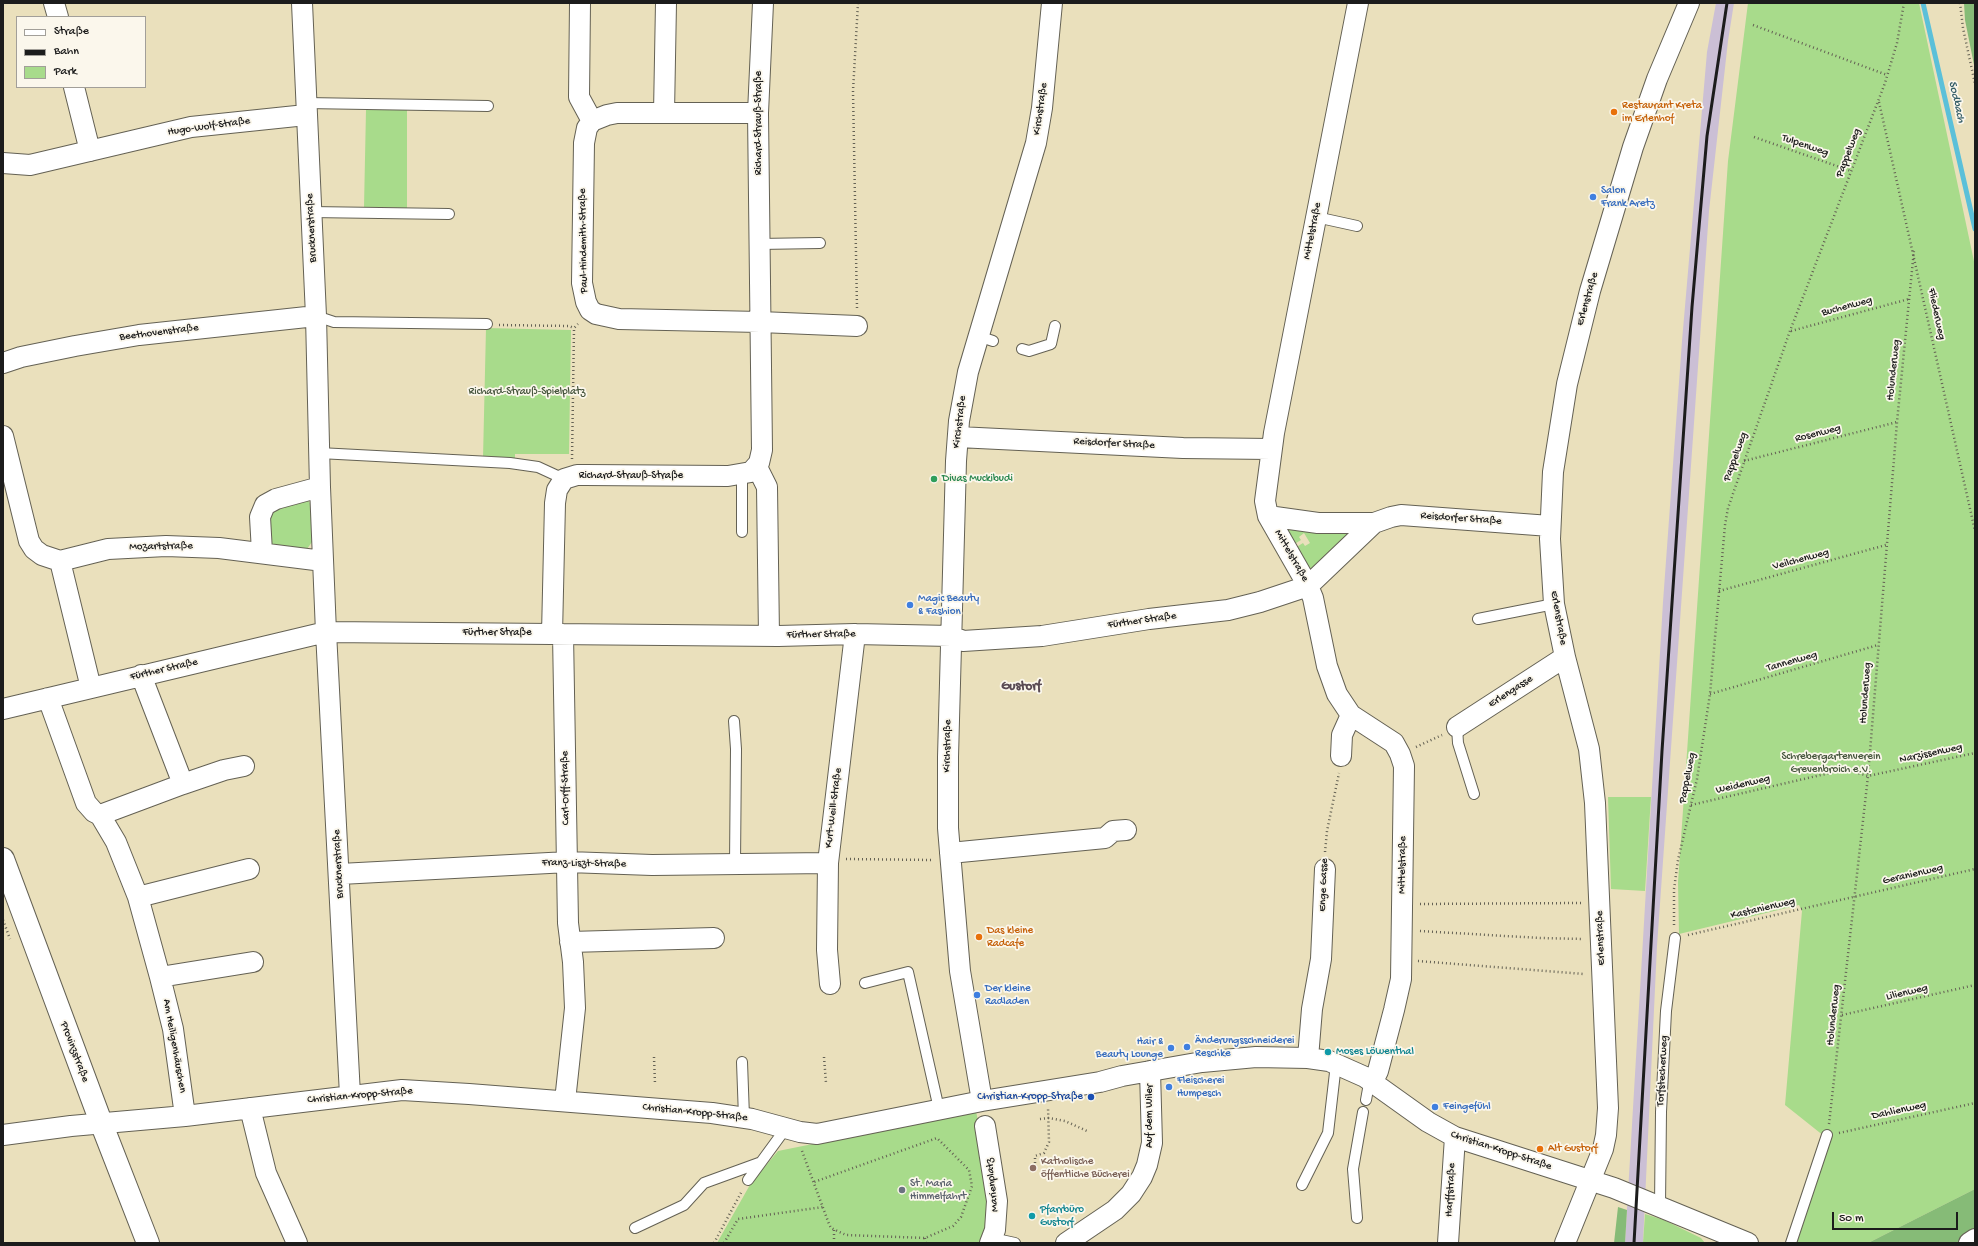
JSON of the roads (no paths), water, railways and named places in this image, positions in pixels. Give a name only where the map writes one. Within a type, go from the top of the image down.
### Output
[{"type":"street","points":[[54,3],[58,16]]},
{"type":"street","name":"Brucknerstraße","points":[[302,3],[316,316],[323,561]]},
{"type":"street","points":[[580,3],[579,97],[592,122],[607,114],[617,113],[758,113]]},
{"type":"street","points":[[664,113],[666,3]]},
{"type":"street","name":"Richard-Strauß-Straße","points":[[558,634],[555,503],[557,490],[564,479],[581,475],[728,476],[749,471],[762,450],[758,113],[763,3]]},
{"type":"street","name":"Kirchstraße","points":[[982,1101],[960,971],[950,853],[947,775],[958,437],[966,383],[986,339],[1036,143],[1042,108],[1052,3]]},
{"type":"street","name":"Mittelstraße","points":[[1358,3],[1271,449],[1265,494],[1268,516],[1308,586],[1316,606],[1330,676],[1341,700],[1351,714],[1388,739],[1397,747],[1405,774],[1402,959],[1397,1000],[1378,1071],[1373,1081]]},
{"type":"street","name":"Erlenstraße","points":[[1565,1243],[1592,1180],[1603,1149],[1607,1127],[1600,902],[1595,803],[1590,757],[1564,657],[1554,604],[1550,565],[1550,526],[1557,441],[1582,319],[1633,147],[1657,80],[1689,3]]},
{"type":"street","points":[[74,88],[90,151]]},
{"type":"street","name":"Hugo-Wolf-Straße","points":[[3,163],[30,165],[191,127],[306,109]]},
{"type":"street","name":"Paul-Hindemith-Straße","points":[[592,122],[585,135],[584,143],[582,272],[584,297],[590,310],[603,316],[619,319],[760,322]]},
{"type":"street","name":"Beethovenstraße","points":[[3,363],[21,357],[140,335],[316,316]]},
{"type":"street","points":[[760,322],[857,326]]},
{"type":"street","points":[[3,436],[29,541],[34,549],[42,554],[60,560],[91,688]]},
{"type":"street","name":"Reisdorfer Straße","points":[[958,437],[1183,448],[1271,449]]},
{"type":"street","points":[[749,471],[767,487],[769,636]]},
{"type":"street","points":[[262,552],[260,517],[265,505],[276,499],[320,488]]},
{"type":"street","name":"Reisdorfer Straße","points":[[1308,586],[1374,523],[1391,516],[1401,515],[1550,526]]},
{"type":"street","name":"Reisdorfer Straße","points":[[1268,516],[1318,523],[1374,523]]},
{"type":"street","name":"Mozartstraße","points":[[60,560],[97,551],[142,546],[200,546],[262,552],[323,561]]},
{"type":"street","points":[[323,561],[326,632]]},
{"type":"street","name":"Fürther Straße","points":[[3,709],[326,632],[769,636],[855,634],[951,636],[963,640],[1030,637],[1228,610],[1260,602],[1308,586]]},
{"type":"street","name":"Brucknerstraße","points":[[326,632],[340,874],[350,1095]]},
{"type":"street","name":"Carl-Orff-Straße","points":[[558,634],[568,862],[568,923],[573,962],[574,1008],[565,1101]]},
{"type":"street","name":"Kurt-Weill-Straße","points":[[830,984],[827,950],[828,863],[855,634]]},
{"type":"street","name":"Erlengasse","points":[[1457,727],[1564,657]]},
{"type":"street","points":[[141,675],[183,784]]},
{"type":"street","name":"Am Heiligenhäuschen","points":[[48,698],[86,803],[94,812],[100,815],[121,853],[138,896],[160,977],[178,1058],[185,1116]]},
{"type":"street","points":[[1341,756],[1342,735],[1351,714]]},
{"type":"street","points":[[100,815],[224,770],[244,766]]},
{"type":"street","points":[[950,853],[1105,838],[1113,831],[1126,830]]},
{"type":"street","name":"Provinzstraße","points":[[3,859],[102,1125],[148,1243]]},
{"type":"street","name":"Franz-Liszt-Straße","points":[[340,874],[568,862],[652,865],[828,863]]},
{"type":"street","points":[[138,896],[249,869]]},
{"type":"street","name":"Enge Gasse","points":[[1308,1058],[1312,1009],[1321,959],[1325,869]]},
{"type":"street","points":[[570,942],[714,938]]},
{"type":"street","points":[[160,977],[253,962]]},
{"type":"street","name":"Christian-Kropp-Straße","points":[[3,1135],[71,1126],[102,1125],[185,1116],[350,1095],[412,1090],[565,1101],[744,1117],[800,1132],[817,1134],[982,1101],[1095,1083],[1150,1071],[1227,1059],[1308,1058],[1336,1064],[1373,1081],[1428,1122],[1454,1137],[1592,1180]]},
{"type":"street","name":"Auf dem Wiler","points":[[1066,1243],[1115,1210],[1137,1186],[1149,1159],[1152,1143],[1150,1071]]},
{"type":"street","points":[[250,1108],[266,1173],[297,1243]]},
{"type":"street","name":"Marienplatz","points":[[985,1126],[997,1201],[996,1219],[991,1241]]},
{"type":"street","name":"Harffstraße","points":[[1448,1243],[1454,1137]]},
{"type":"street","points":[[1592,1180],[1660,1205],[1722,1238],[1748,1243]]},
{"type":"street","points":[[1969,1243],[1975,1239]]},
{"type":"lane","points":[[306,109],[488,106]]},
{"type":"lane","points":[[311,212],[449,214]]},
{"type":"lane","points":[[1316,217],[1357,226]]},
{"type":"lane","points":[[759,244],[820,243]]},
{"type":"lane","points":[[316,316],[334,322],[487,324]]},
{"type":"lane","points":[[1022,348],[1029,350],[1051,344],[1055,326]]},
{"type":"lane","points":[[320,453],[510,463],[538,467],[564,479]]},
{"type":"lane","points":[[742,532],[749,471]]},
{"type":"lane","points":[[1478,619],[1554,604]]},
{"type":"lane","points":[[734,721],[736,749],[735,864]]},
{"type":"lane","points":[[1457,727],[1458,743],[1474,794]]},
{"type":"lane","name":"Torfstecherweg","points":[[1660,1205],[1661,1112],[1666,1011],[1675,938]]},
{"type":"lane","points":[[865,983],[908,972],[939,1109]]},
{"type":"lane","points":[[742,1062],[744,1117]]},
{"type":"lane","points":[[1302,1185],[1328,1133],[1336,1064]]},
{"type":"lane","points":[[1366,1100],[1368,1089],[1373,1081]]},
{"type":"lane","points":[[1357,1218],[1353,1169],[1364,1112]]},
{"type":"lane","points":[[748,1180],[759,1163],[776,1145],[786,1128]]},
{"type":"lane","points":[[1791,1243],[1827,1136]]},
{"type":"lane","points":[[635,1228],[684,1204],[704,1183],[759,1163]]},
{"type":"lane","points":[[991,1241],[1015,1243]]},
{"type":"waterway","name":"Sodbach","points":[[1923,3],[1975,229]]},
{"type":"railway","points":[[1634,1243],[1662,751],[1692,307],[1707,136],[1727,3]]},
{"type":"place","name":"Restaurant Kreta im Erlenhof","points":[[1614,112]]},
{"type":"place","name":"Salon Frank Aretz","points":[[1593,197]]},
{"type":"place","name":"Divas Muckibudi","points":[[934,479]]},
{"type":"place","name":"Magic Beauty & Fashion","points":[[910,605]]},
{"type":"place","name":"Das kleine Radcafe","points":[[979,937]]},
{"type":"place","name":"Der kleine Radladen","points":[[977,995]]},
{"type":"place","name":"Änderungsschneiderei Reschke","points":[[1187,1047]]},
{"type":"place","name":"Hair & Beauty Lounge","points":[[1171,1048]]},
{"type":"place","name":"Moses Löwenthal","points":[[1328,1052]]},
{"type":"place","name":"Fleischerei Humpesch","points":[[1169,1087]]},
{"type":"place","name":"Christian-Kropp-Straße","points":[[1091,1097]]},
{"type":"place","name":"Feingefühl","points":[[1435,1107]]},
{"type":"place","name":"Alt Gustorf","points":[[1540,1149]]},
{"type":"place","name":"Katholische öffentliche Bücherei","points":[[1033,1168]]},
{"type":"place","name":"St. Maria Himmelfahrt","points":[[902,1190]]},
{"type":"place","name":"Pfarrbüro Gustorf","points":[[1032,1216]]},
{"type":"district","name":"Gustorf","points":[[1021,687]]},
{"type":"park label","name":"Richard-Strauß-Spielplatz","points":[[527,392]]},
{"type":"park label","name":"Schrebergartenverein Grevenbroich e.V.","points":[[1831,763]]}]
